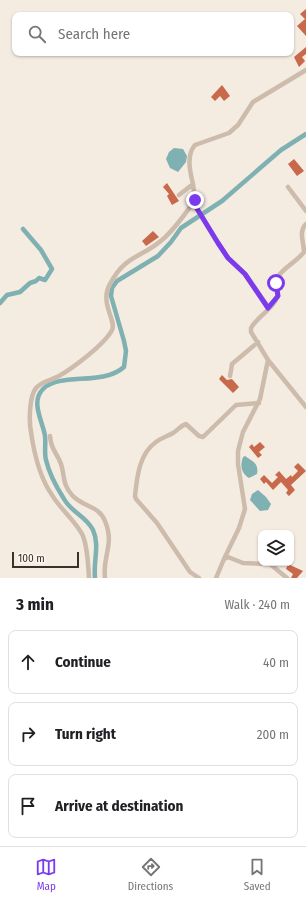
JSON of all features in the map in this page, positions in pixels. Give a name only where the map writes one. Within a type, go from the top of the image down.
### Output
[{"type":"street","points":[[89,578],[86,548],[82,535],[51,494],[37,460],[30,431],[32,394],[42,383],[71,368],[106,337],[113,326],[106,306],[106,292],[110,284],[124,263],[162,240],[195,200],[190,160],[192,149],[195,145],[229,133],[238,124],[253,102],[306,70]]},
{"type":"street","points":[[180,195],[193,184]]},
{"type":"street","points":[[288,187],[306,211]]},
{"type":"street","points":[[191,205],[198,211],[228,258],[245,274],[268,308]]},
{"type":"street","points":[[306,224],[303,227],[301,234],[304,252],[293,264],[280,273],[276,279],[278,292],[276,300],[251,328],[251,332],[268,360],[306,407]]},
{"type":"street","points":[[230,376],[232,364],[258,342]]},
{"type":"street","points":[[216,578],[239,528],[245,509],[238,464],[238,451],[243,432],[259,403],[268,360]]},
{"type":"street","points":[[199,578],[190,572],[157,523],[136,499],[137,476],[146,451],[156,442],[174,432],[182,425],[186,424],[199,436],[203,437],[236,405],[259,403]]},
{"type":"street","points":[[50,436],[51,445],[60,461],[62,478],[69,491],[79,501],[97,509],[104,520],[110,544],[105,560],[106,578]]},
{"type":"street","points":[[224,559],[228,557],[243,563],[270,564],[287,578]]},
{"type":"water","points":[[174,148],[183,149],[187,156],[186,162],[178,172],[170,168],[166,159],[169,152]]},
{"type":"water","points":[[245,456],[257,467],[257,474],[249,478],[244,474],[241,466],[243,457]]},
{"type":"water","points":[[258,490],[271,504],[268,510],[260,511],[250,500],[252,494]]},
{"type":"building","points":[[306,9],[306,36],[297,26],[305,19],[300,14]]},
{"type":"building","points":[[306,47],[306,54],[302,57],[305,61],[299,67],[294,57]]},
{"type":"building","points":[[222,85],[230,96],[224,101],[220,96],[215,101],[211,97]]},
{"type":"building","points":[[294,159],[304,171],[297,176],[288,164]]},
{"type":"building","points":[[167,183],[179,201],[172,205],[167,196],[169,194],[163,187]]},
{"type":"building","points":[[153,231],[159,237],[146,246],[142,241]]},
{"type":"building","points":[[222,375],[227,380],[232,379],[239,387],[233,393],[219,379]]},
{"type":"building","points":[[260,442],[265,447],[259,452],[262,455],[258,458],[249,447],[252,444],[254,447]]},
{"type":"building","points":[[298,463],[306,471],[291,485],[295,490],[289,496],[286,493],[288,490],[281,482],[273,490],[266,482],[264,484],[260,479],[264,475],[272,483],[278,477],[275,475],[279,471],[286,479],[291,475],[292,477],[298,471],[294,467]]},
{"type":"building","points":[[287,566],[292,566],[303,571],[297,578],[291,578],[293,574],[286,569]]},
{"type":"waterway","points":[[95,578],[96,542],[93,530],[90,525],[70,507],[61,495],[47,465],[45,457],[44,430],[37,406],[39,394],[50,384],[60,381],[105,376],[115,373],[124,367],[126,351],[111,296],[112,288],[117,281],[158,256],[181,228],[222,201],[281,150],[306,134]]},
{"type":"waterway","points":[[0,303],[7,295],[20,292],[30,283],[39,278],[45,280],[52,269],[41,250],[23,229]]},
{"type":"route","points":[[195,200],[191,205],[196,207],[228,258],[245,274],[268,308],[274,303],[278,296],[276,283]]}]
